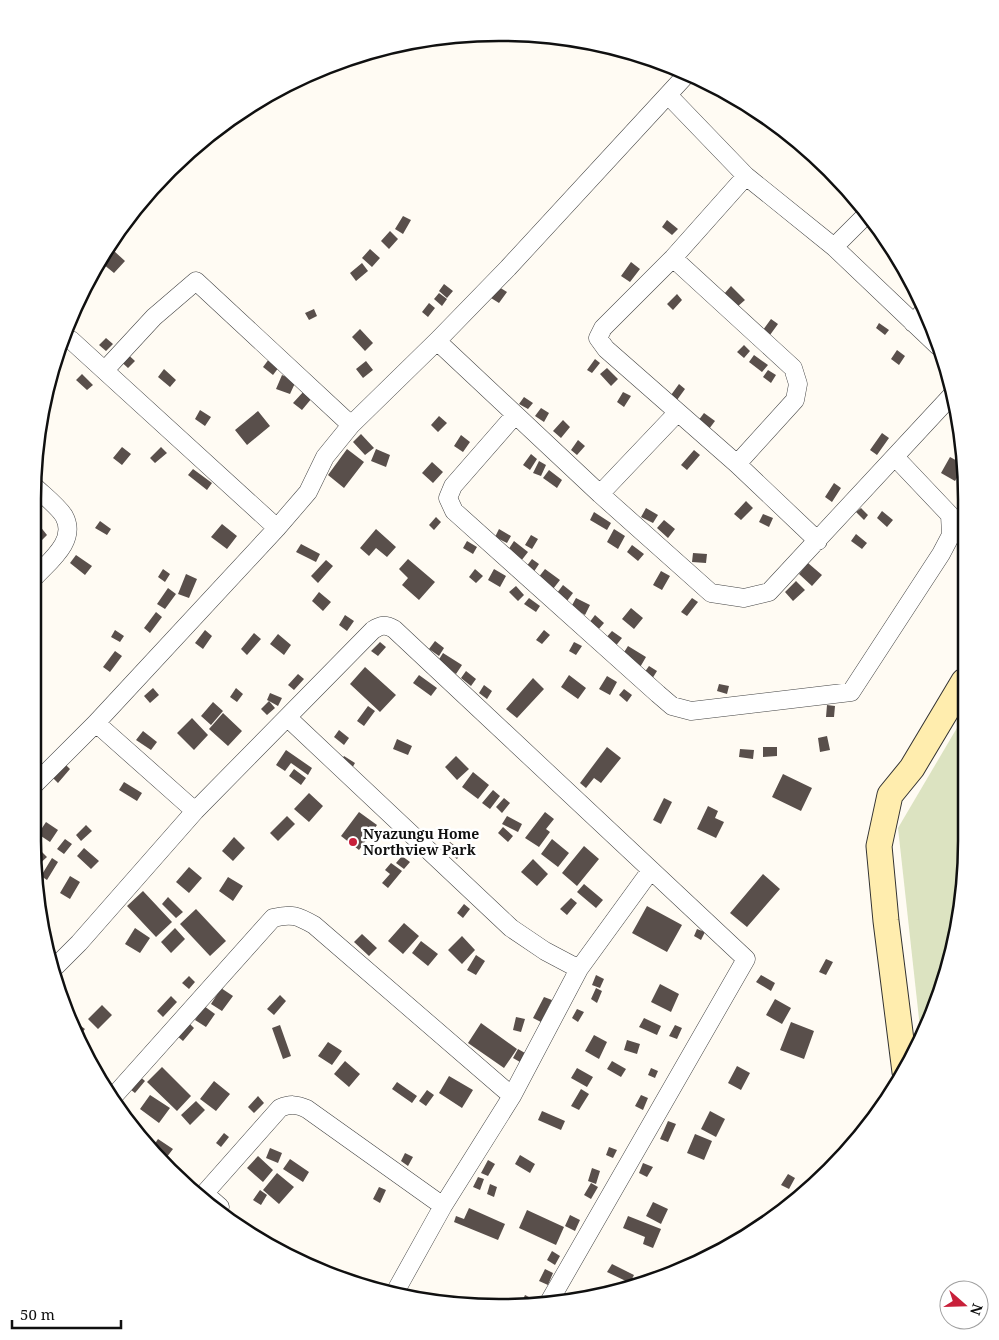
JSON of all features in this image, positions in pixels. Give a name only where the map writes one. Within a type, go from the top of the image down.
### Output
[{"type":"street","points":[[41,778],[96,723],[277,528],[308,492],[325,458],[351,425],[508,268],[682,79]]},
{"type":"street","points":[[668,95],[746,176],[919,317]]},
{"type":"street","points":[[746,176],[673,258],[603,328],[598,338],[606,349],[737,464],[818,541]]},
{"type":"street","points":[[834,248],[862,219]]},
{"type":"street","points":[[673,258],[793,368],[798,384],[795,400],[737,464]]},
{"type":"street","points":[[105,370],[154,317],[196,281],[351,425]]},
{"type":"street","points":[[70,340],[277,528]]},
{"type":"street","points":[[437,341],[600,494],[712,593],[744,598],[769,592],[947,401]]},
{"type":"street","points":[[600,494],[677,413]]},
{"type":"street","points":[[516,416],[453,486],[448,498],[454,511],[672,706],[691,711],[851,692],[952,535],[950,515],[895,457]]},
{"type":"street","points":[[41,492],[64,516],[69,534],[65,543],[41,570]]},
{"type":"street","points":[[58,963],[195,811],[372,630],[380,625],[386,625],[394,629],[746,959],[552,1296]]},
{"type":"street","points":[[903,1056],[886,921],[879,846],[890,795],[912,768],[958,691]]},
{"type":"street","points":[[288,718],[511,928],[545,951],[579,970]]},
{"type":"street","points":[[96,723],[195,811]]},
{"type":"street","points":[[398,1287],[443,1206],[512,1096],[579,970],[651,870]]},
{"type":"street","points":[[117,1093],[273,918],[288,914],[300,917],[314,925],[512,1096]]},
{"type":"street","points":[[206,1192],[280,1108],[290,1104],[307,1109],[443,1206]]},
{"type":"green space","points":[[958,726],[958,840],[954,900],[942,959],[919,1023],[898,828]]},
{"type":"building","points":[[403,216],[411,220],[403,234],[395,229]]},
{"type":"building","points":[[667,220],[678,229],[672,235],[662,227]]},
{"type":"building","points":[[390,231],[398,239],[389,249],[381,241]]},
{"type":"building","points":[[370,249],[380,258],[372,267],[362,258]]},
{"type":"building","points":[[114,251],[125,261],[114,273],[105,266]]},
{"type":"building","points":[[631,262],[640,269],[630,282],[621,276]]},
{"type":"building","points":[[362,263],[368,271],[356,281],[350,273]]},
{"type":"building","points":[[444,284],[453,291],[447,298],[439,291]]},
{"type":"building","points":[[731,286],[745,300],[737,307],[724,294]]},
{"type":"building","points":[[499,287],[507,292],[499,303],[491,298]]},
{"type":"building","points":[[439,293],[447,299],[442,306],[434,299]]},
{"type":"building","points":[[677,294],[682,300],[673,310],[667,304]]},
{"type":"building","points":[[429,303],[435,308],[428,317],[422,312]]},
{"type":"building","points":[[314,309],[317,316],[309,320],[305,313]]},
{"type":"building","points":[[771,319],[778,324],[770,335],[763,330]]},
{"type":"building","points":[[879,323],[889,330],[885,335],[876,328]]},
{"type":"building","points":[[360,329],[373,343],[365,351],[352,337]]},
{"type":"building","points":[[106,338],[113,344],[106,351],[99,345]]},
{"type":"building","points":[[744,345],[750,351],[744,358],[737,352]]},
{"type":"building","points":[[123,350],[135,361],[128,368],[116,357]]},
{"type":"building","points":[[897,350],[905,356],[899,365],[891,359]]},
{"type":"building","points":[[754,355],[768,365],[762,372],[749,362]]},
{"type":"building","points":[[269,359],[279,367],[273,375],[263,367]]},
{"type":"building","points":[[595,359],[600,363],[592,373],[587,370]]},
{"type":"building","points":[[366,361],[373,370],[363,378],[356,369]]},
{"type":"building","points":[[607,368],[618,379],[611,386],[600,374]]},
{"type":"building","points":[[164,369],[176,380],[170,387],[158,377]]},
{"type":"building","points":[[768,370],[776,375],[771,383],[763,377]]},
{"type":"building","points":[[82,374],[93,385],[87,390],[76,380]]},
{"type":"building","points":[[282,375],[296,381],[290,394],[276,389]]},
{"type":"building","points":[[679,384],[685,389],[677,400],[671,395]]},
{"type":"building","points":[[304,391],[312,398],[302,410],[293,403]]},
{"type":"building","points":[[623,392],[631,396],[624,407],[617,402]]},
{"type":"building","points":[[524,397],[533,403],[528,409],[519,404]]},
{"type":"building","points":[[541,408],[549,413],[544,422],[535,416]]},
{"type":"building","points":[[200,410],[211,417],[205,426],[195,419]]},
{"type":"building","points":[[258,411],[270,426],[247,445],[235,430]]},
{"type":"building","points":[[704,413],[715,421],[709,429],[698,421]]},
{"type":"building","points":[[439,416],[447,423],[438,432],[431,425]]},
{"type":"building","points":[[563,420],[570,427],[561,438],[553,431]]},
{"type":"building","points":[[882,433],[889,438],[877,455],[870,450]]},
{"type":"building","points":[[361,434],[374,448],[365,455],[353,442]]},
{"type":"building","points":[[461,435],[470,442],[463,452],[454,446]]},
{"type":"building","points":[[578,440],[585,446],[577,455],[571,450]]},
{"type":"building","points":[[122,447],[131,454],[122,465],[113,458]]},
{"type":"building","points":[[161,447],[167,453],[155,463],[150,458]]},
{"type":"building","points":[[347,449],[364,462],[344,488],[328,475]]},
{"type":"building","points":[[376,449],[390,455],[386,467],[371,461]]},
{"type":"building","points":[[694,450],[700,455],[687,470],[681,465]]},
{"type":"building","points":[[531,454],[537,459],[530,470],[523,465]]},
{"type":"building","points":[[950,457],[956,460],[957,477],[955,481],[941,473]]},
{"type":"building","points":[[539,461],[546,465],[541,476],[533,473]]},
{"type":"building","points":[[432,462],[443,472],[433,483],[422,473]]},
{"type":"building","points":[[193,469],[212,483],[207,490],[188,475]]},
{"type":"building","points":[[549,470],[562,480],[557,488],[543,478]]},
{"type":"building","points":[[834,483],[841,488],[832,502],[825,497]]},
{"type":"building","points":[[746,501],[753,508],[741,520],[734,514]]},
{"type":"building","points":[[646,508],[658,515],[653,523],[641,517]]},
{"type":"building","points":[[861,508],[868,515],[864,520],[856,512]]},
{"type":"building","points":[[882,511],[893,520],[887,527],[877,518]]},
{"type":"building","points":[[594,512],[611,523],[607,530],[590,520]]},
{"type":"building","points":[[763,514],[773,518],[769,527],[759,522]]},
{"type":"building","points":[[436,517],[441,522],[434,530],[429,525]]},
{"type":"building","points":[[664,520],[675,529],[668,538],[657,528]]},
{"type":"building","points":[[100,521],[111,529],[107,535],[95,528]]},
{"type":"building","points":[[222,524],[237,536],[227,549],[211,537]]},
{"type":"building","points":[[41,528],[47,535],[41,541]]},
{"type":"building","points":[[376,529],[396,547],[387,557],[376,548],[369,556],[360,548]]},
{"type":"building","points":[[499,529],[511,536],[507,543],[495,537]]},
{"type":"building","points":[[614,529],[625,536],[618,549],[607,542]]},
{"type":"building","points":[[856,534],[867,543],[862,549],[851,541]]},
{"type":"building","points":[[531,535],[538,539],[532,549],[525,545]]},
{"type":"building","points":[[467,541],[477,547],[473,554],[463,548]]},
{"type":"building","points":[[514,541],[528,552],[521,561],[508,550]]},
{"type":"building","points":[[301,544],[320,554],[316,562],[296,552]]},
{"type":"building","points":[[632,545],[644,554],[638,561],[627,552]]},
{"type":"building","points":[[693,553],[707,554],[706,563],[692,562]]},
{"type":"building","points":[[76,555],[92,566],[85,575],[70,563]]},
{"type":"building","points":[[408,559],[435,582],[419,600],[402,585],[408,578],[399,569]]},
{"type":"building","points":[[532,559],[539,564],[533,573],[526,567]]},
{"type":"building","points":[[326,560],[333,566],[318,583],[311,576]]},
{"type":"building","points":[[808,563],[822,575],[812,586],[799,574]]},
{"type":"building","points":[[163,569],[170,574],[165,582],[158,577]]},
{"type":"building","points":[[475,569],[483,576],[476,583],[469,577]]},
{"type":"building","points":[[494,569],[506,576],[500,587],[488,580]]},
{"type":"building","points":[[545,569],[560,580],[553,589],[538,578]]},
{"type":"building","points":[[661,571],[670,576],[662,590],[653,585]]},
{"type":"building","points":[[186,574],[197,579],[189,598],[178,594]]},
{"type":"building","points":[[796,581],[805,590],[793,601],[785,592]]},
{"type":"building","points":[[563,585],[573,593],[567,601],[557,593]]},
{"type":"building","points":[[516,586],[524,595],[518,601],[509,592]]},
{"type":"building","points":[[168,588],[176,594],[165,609],[157,604]]},
{"type":"building","points":[[319,592],[331,602],[323,611],[312,601]]},
{"type":"building","points":[[529,598],[540,606],[536,612],[524,604]]},
{"type":"building","points":[[576,598],[590,605],[585,615],[571,607]]},
{"type":"building","points":[[692,598],[698,602],[687,616],[681,612]]},
{"type":"building","points":[[631,608],[643,618],[634,629],[622,619]]},
{"type":"building","points":[[156,612],[162,617],[150,633],[144,628]]},
{"type":"building","points":[[345,615],[354,621],[347,631],[339,625]]},
{"type":"building","points":[[595,615],[604,623],[598,630],[589,623]]},
{"type":"building","points":[[115,630],[124,636],[120,642],[111,637]]},
{"type":"building","points":[[205,630],[212,636],[203,649],[195,643]]},
{"type":"building","points":[[544,630],[550,635],[542,644],[536,640]]},
{"type":"building","points":[[612,631],[622,638],[614,648],[604,640]]},
{"type":"building","points":[[254,633],[261,639],[247,655],[241,649]]},
{"type":"building","points":[[278,634],[291,645],[284,655],[270,644]]},
{"type":"building","points":[[435,641],[444,648],[439,656],[429,649]]},
{"type":"building","points":[[380,642],[386,647],[378,656],[371,651]]},
{"type":"building","points":[[574,642],[582,646],[576,655],[569,651]]},
{"type":"building","points":[[628,646],[646,657],[639,669],[621,657]]},
{"type":"building","points":[[115,651],[122,656],[110,672],[103,667]]},
{"type":"building","points":[[443,653],[462,665],[456,674],[438,661]]},
{"type":"building","points":[[649,666],[657,671],[652,679],[644,673]]},
{"type":"building","points":[[365,667],[396,695],[380,712],[350,684]]},
{"type":"building","points":[[466,671],[476,679],[471,686],[461,678]]},
{"type":"building","points":[[298,674],[304,679],[294,690],[288,685]]},
{"type":"building","points":[[419,675],[437,688],[431,696],[413,683]]},
{"type":"building","points":[[569,675],[586,688],[578,699],[561,687]]},
{"type":"building","points":[[607,676],[617,682],[610,695],[599,689]]},
{"type":"building","points":[[533,678],[544,689],[517,718],[506,709]]},
{"type":"building","points":[[719,684],[729,686],[727,694],[717,691]]},
{"type":"building","points":[[484,685],[492,691],[487,699],[479,693]]},
{"type":"building","points":[[153,688],[159,695],[150,703],[144,696]]},
{"type":"building","points":[[236,688],[243,694],[237,702],[230,697]]},
{"type":"building","points":[[624,689],[632,695],[627,702],[619,695]]},
{"type":"building","points":[[270,693],[282,698],[278,706],[267,700]]},
{"type":"building","points":[[269,701],[275,708],[267,715],[261,709]]},
{"type":"building","points":[[213,702],[223,711],[211,725],[201,716]]},
{"type":"building","points":[[827,705],[835,706],[834,717],[826,717]]},
{"type":"building","points":[[368,706],[375,711],[364,726],[357,721]]},
{"type":"building","points":[[223,713],[242,731],[228,746],[209,729]]},
{"type":"building","points":[[192,718],[208,735],[194,750],[177,733]]},
{"type":"building","points":[[339,730],[349,738],[344,745],[334,737]]},
{"type":"building","points":[[143,731],[157,742],[151,750],[136,740]]},
{"type":"building","points":[[827,736],[830,750],[820,752],[818,738]]},
{"type":"building","points":[[397,739],[412,746],[408,755],[393,749]]},
{"type":"building","points":[[607,747],[621,758],[601,783],[594,778],[586,788],[580,783]]},
{"type":"building","points":[[763,747],[777,747],[777,756],[763,757]]},
{"type":"building","points":[[740,749],[754,750],[753,759],[739,757]]},
{"type":"building","points":[[286,750],[312,768],[308,775],[291,763],[285,771],[276,765]]},
{"type":"building","points":[[344,756],[355,763],[351,770],[339,763]]},
{"type":"building","points":[[456,756],[469,769],[457,780],[445,767]]},
{"type":"building","points":[[65,764],[70,769],[58,783],[52,777]]},
{"type":"building","points":[[294,769],[306,778],[301,785],[289,776]]},
{"type":"building","points":[[473,772],[489,785],[478,799],[462,787]]},
{"type":"building","points":[[783,774],[812,788],[801,811],[772,797]]},
{"type":"building","points":[[124,782],[142,793],[137,801],[119,790]]},
{"type":"building","points":[[493,790],[500,796],[490,809],[482,803]]},
{"type":"building","points":[[309,793],[323,806],[309,822],[294,809]]},
{"type":"building","points":[[504,798],[510,803],[502,813],[496,807]]},
{"type":"building","points":[[664,798],[672,802],[661,824],[653,820]]},
{"type":"building","points":[[708,806],[718,811],[715,818],[724,822],[716,838],[697,829]]},
{"type":"building","points":[[359,812],[377,825],[359,850],[341,836]]},
{"type":"building","points":[[545,812],[554,819],[546,829],[550,832],[539,847],[525,838]]},
{"type":"building","points":[[287,816],[295,824],[278,841],[270,833]]},
{"type":"building","points":[[507,816],[522,824],[518,832],[502,824]]},
{"type":"building","points":[[46,822],[58,830],[50,842],[41,836],[41,830]]},
{"type":"building","points":[[86,825],[92,831],[81,841],[76,835]]},
{"type":"building","points":[[503,827],[513,836],[508,842],[498,833]]},
{"type":"building","points":[[234,837],[245,848],[233,861],[222,851]]},
{"type":"building","points":[[65,839],[72,844],[64,854],[57,849]]},
{"type":"building","points":[[552,839],[569,853],[558,867],[541,854]]},
{"type":"building","points":[[450,842],[462,851],[457,859],[445,850]]},
{"type":"building","points":[[584,846],[599,859],[577,886],[562,873]]},
{"type":"building","points":[[84,848],[99,861],[91,869],[77,856]]},
{"type":"building","points":[[41,851],[47,857],[42,862]]},
{"type":"building","points":[[402,856],[410,862],[404,869],[396,863]]},
{"type":"building","points":[[52,858],[58,862],[47,880],[43,877],[42,874]]},
{"type":"building","points":[[533,859],[548,874],[537,886],[521,872]]},
{"type":"building","points":[[391,863],[402,871],[388,888],[382,883],[390,874],[385,870]]},
{"type":"building","points":[[189,867],[202,878],[189,893],[176,882]]},
{"type":"building","points":[[763,874],[780,889],[747,927],[730,913]]},
{"type":"building","points":[[70,876],[80,882],[70,899],[60,893]]},
{"type":"building","points":[[228,877],[243,886],[233,901],[219,891]]},
{"type":"building","points":[[584,884],[603,900],[596,908],[577,892]]},
{"type":"building","points":[[143,891],[172,922],[156,937],[127,906]]},
{"type":"building","points":[[168,897],[183,912],[176,918],[162,904]]},
{"type":"building","points":[[571,898],[577,903],[567,915],[560,909]]},
{"type":"building","points":[[464,904],[470,909],[463,918],[457,913]]},
{"type":"building","points":[[647,906],[682,925],[667,952],[632,933]]},
{"type":"building","points":[[196,909],[226,941],[210,956],[180,924]]},
{"type":"building","points":[[404,923],[419,936],[403,954],[388,941]]},
{"type":"building","points":[[135,928],[150,938],[140,953],[125,944]]},
{"type":"building","points":[[175,928],[185,939],[171,953],[161,942]]},
{"type":"building","points":[[697,929],[705,932],[701,940],[694,936]]},
{"type":"building","points":[[362,934],[377,948],[369,956],[354,942]]},
{"type":"building","points":[[462,936],[475,950],[462,964],[448,950]]},
{"type":"building","points":[[421,941],[438,954],[428,966],[412,953]]},
{"type":"building","points":[[476,955],[485,961],[476,975],[467,970]]},
{"type":"building","points":[[826,959],[833,962],[826,975],[819,972]]},
{"type":"building","points":[[596,975],[604,979],[600,988],[592,985]]},
{"type":"building","points":[[761,975],[775,983],[771,991],[756,982]]},
{"type":"building","points":[[189,976],[195,982],[189,989],[182,983]]},
{"type":"building","points":[[660,984],[679,994],[671,1012],[651,1002]]},
{"type":"building","points":[[221,988],[233,996],[222,1011],[211,1004]]},
{"type":"building","points":[[596,988],[602,991],[597,1003],[591,999]]},
{"type":"building","points":[[280,995],[286,1001],[274,1015],[267,1009]]},
{"type":"building","points":[[171,996],[177,1002],[163,1017],[157,1011]]},
{"type":"building","points":[[544,997],[552,1000],[541,1022],[533,1018]]},
{"type":"building","points":[[775,999],[791,1008],[782,1024],[766,1015]]},
{"type":"building","points":[[102,1005],[112,1015],[98,1029],[88,1019]]},
{"type":"building","points":[[204,1006],[215,1014],[206,1027],[195,1020]]},
{"type":"building","points":[[577,1009],[584,1012],[578,1022],[572,1018]]},
{"type":"building","points":[[516,1017],[525,1019],[521,1032],[513,1030]]},
{"type":"building","points":[[644,1018],[661,1026],[657,1035],[639,1027]]},
{"type":"building","points":[[188,1022],[194,1028],[183,1041],[176,1035]]},
{"type":"building","points":[[791,1022],[814,1031],[804,1059],[780,1050]]},
{"type":"building","points":[[481,1023],[517,1049],[504,1068],[468,1043]]},
{"type":"building","points":[[280,1025],[291,1056],[283,1059],[272,1028]]},
{"type":"building","points":[[675,1025],[682,1028],[677,1039],[669,1036]]},
{"type":"building","points":[[594,1035],[607,1042],[599,1059],[585,1051]]},
{"type":"building","points":[[627,1040],[640,1044],[637,1054],[624,1050]]},
{"type":"building","points":[[328,1042],[342,1051],[332,1065],[318,1056]]},
{"type":"building","points":[[518,1049],[525,1053],[520,1062],[513,1058]]},
{"type":"building","points":[[345,1061],[360,1074],[349,1087],[334,1074]]},
{"type":"building","points":[[612,1061],[626,1069],[621,1077],[607,1069]]},
{"type":"building","points":[[737,1066],[750,1073],[741,1090],[728,1083]]},
{"type":"building","points":[[162,1067],[191,1096],[177,1111],[147,1082]]},
{"type":"building","points":[[577,1068],[593,1077],[587,1087],[571,1078]]},
{"type":"building","points":[[651,1068],[658,1071],[655,1078],[648,1075]]},
{"type":"building","points":[[137,1074],[145,1081],[135,1093],[126,1086]]},
{"type":"building","points":[[449,1076],[473,1090],[462,1108],[439,1093]]},
{"type":"building","points":[[214,1081],[230,1094],[216,1111],[200,1099]]},
{"type":"building","points":[[397,1082],[417,1096],[412,1103],[392,1089]]},
{"type":"building","points":[[581,1089],[589,1094],[579,1110],[571,1106]]},
{"type":"building","points":[[427,1090],[434,1095],[426,1106],[419,1101]]},
{"type":"building","points":[[150,1095],[170,1108],[159,1123],[140,1109]]},
{"type":"building","points":[[641,1095],[648,1098],[643,1110],[635,1106]]},
{"type":"building","points":[[258,1096],[264,1103],[254,1113],[248,1107]]},
{"type":"building","points":[[196,1101],[205,1110],[190,1125],[181,1115]]},
{"type":"building","points":[[542,1111],[565,1121],[561,1130],[538,1120]]},
{"type":"building","points":[[710,1111],[725,1119],[716,1137],[701,1129]]},
{"type":"building","points":[[668,1121],[676,1124],[668,1142],[660,1139]]},
{"type":"building","points":[[224,1133],[229,1137],[221,1147],[216,1143]]},
{"type":"building","points":[[695,1134],[712,1141],[704,1160],[687,1153]]},
{"type":"building","points":[[158,1139],[173,1149],[167,1156],[155,1143]]},
{"type":"building","points":[[609,1147],[617,1150],[613,1158],[606,1155]]},
{"type":"building","points":[[270,1148],[282,1153],[278,1163],[266,1158]]},
{"type":"building","points":[[405,1153],[413,1157],[408,1166],[401,1161]]},
{"type":"building","points":[[520,1155],[535,1164],[530,1173],[515,1164]]},
{"type":"building","points":[[258,1156],[273,1170],[263,1182],[247,1168]]},
{"type":"building","points":[[290,1159],[309,1172],[303,1182],[283,1169]]},
{"type":"building","points":[[488,1160],[495,1164],[488,1176],[481,1173]]},
{"type":"building","points":[[643,1163],[653,1167],[647,1177],[639,1173]]},
{"type":"building","points":[[592,1168],[600,1171],[596,1184],[588,1181]]},
{"type":"building","points":[[277,1173],[294,1187],[279,1204],[263,1190]]},
{"type":"building","points":[[788,1174],[795,1178],[789,1189],[781,1185]]},
{"type":"building","points":[[478,1177],[484,1179],[480,1190],[473,1187]]},
{"type":"building","points":[[591,1183],[598,1187],[591,1199],[584,1195]]},
{"type":"building","points":[[490,1184],[497,1187],[494,1197],[487,1194]]},
{"type":"building","points":[[379,1187],[386,1190],[380,1203],[373,1199]]},
{"type":"building","points":[[260,1190],[267,1195],[261,1205],[253,1200]]},
{"type":"building","points":[[653,1202],[668,1209],[661,1224],[646,1216]]},
{"type":"building","points":[[469,1208],[505,1224],[498,1240],[454,1222],[456,1216],[464,1219]]},
{"type":"building","points":[[527,1210],[564,1227],[556,1245],[519,1228]]},
{"type":"building","points":[[570,1215],[580,1220],[575,1231],[565,1226]]},
{"type":"building","points":[[628,1216],[661,1229],[653,1248],[643,1244],[645,1237],[623,1228]]},
{"type":"building","points":[[552,1251],[560,1256],[555,1265],[547,1260]]},
{"type":"building","points":[[612,1264],[634,1275],[632,1279],[625,1281],[607,1272]]},
{"type":"building","points":[[545,1269],[553,1273],[548,1285],[539,1281]]},
{"type":"place","name":"Nyazungu Home Northview Park","points":[[353,842]]}]
